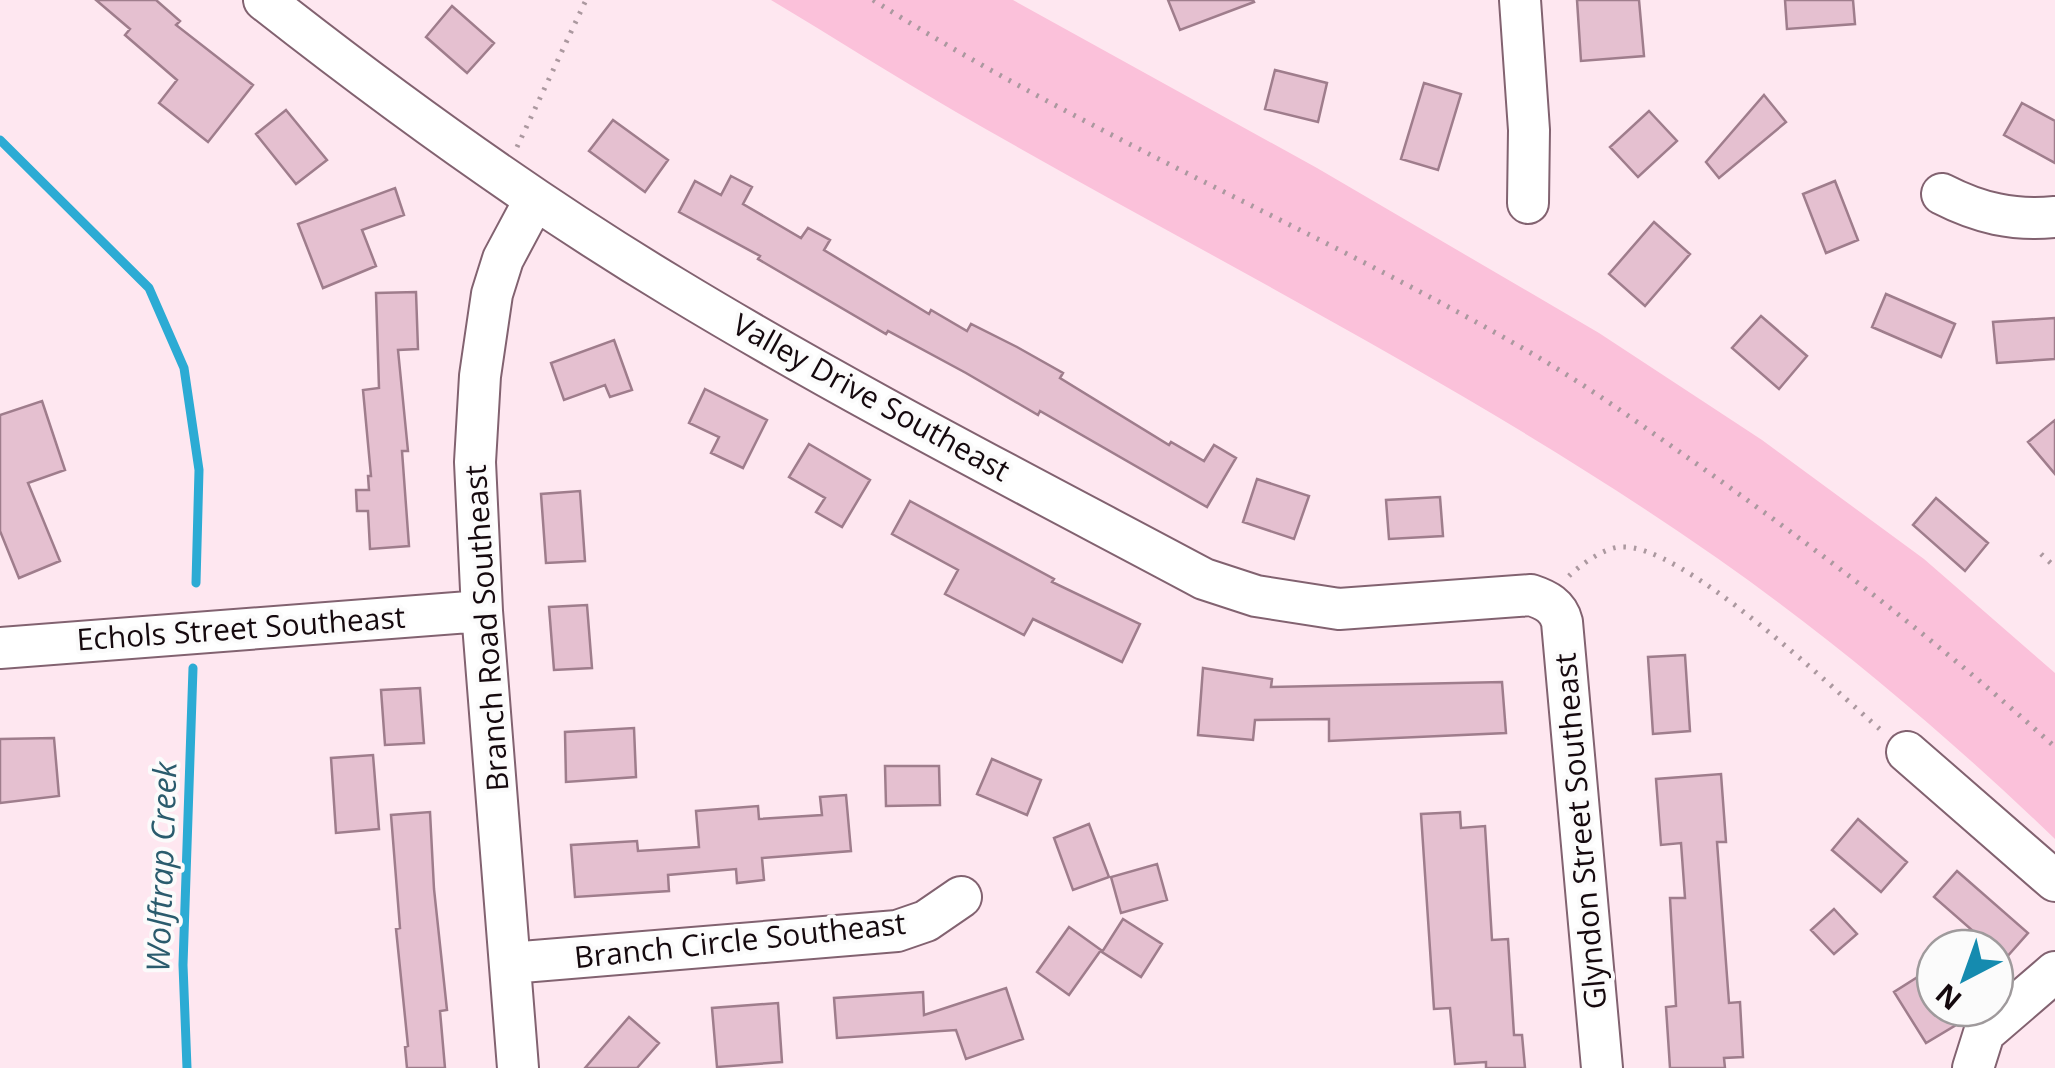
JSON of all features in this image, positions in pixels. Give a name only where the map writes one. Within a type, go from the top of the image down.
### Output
[{"type":"street","name":"Valley Drive Southeast","points":[[264,0],[356,72],[535,199],[671,286],[812,368],[1204,579],[1256,596],[1339,608],[1532,595],[1547,600]]},
{"type":"street","points":[[1520,0],[1529,130],[1528,203]]},
{"type":"street","points":[[1942,194],[1971,209],[2004,218],[2055,217]]},
{"type":"street","name":"Branch Road Southeast","points":[[518,1068],[482,610],[475,462],[480,376],[492,294],[502,259],[535,199]]},
{"type":"street","name":"Glyndon Street Southeast","points":[[1547,600],[1562,622],[1602,1068]]},
{"type":"street","name":"Echols Street Southeast","points":[[0,648],[482,610]]},
{"type":"street","points":[[1907,752],[2055,882]]},
{"type":"street","name":"Branch Circle Southeast","points":[[510,963],[897,931],[926,921],[961,896]]},
{"type":"street","points":[[1973,1068],[1984,1033],[2055,972]]},
{"type":"path","points":[[515,151],[586,0]]},
{"type":"path","points":[[873,0],[1012,83],[1356,256],[1562,372],[1739,494],[1892,607],[2055,747]]},
{"type":"path","points":[[1547,600],[1579,566],[1620,546],[1662,556],[1759,627],[1907,752]]},
{"type":"path","points":[[2041,554],[2055,568]]},
{"type":"shaded area","points":[[771,0],[1013,0],[1317,168],[1599,333],[1762,440],[1924,559],[2055,673],[2055,839],[1975,764],[1849,657],[1762,590],[1625,496],[1437,381],[956,112]]},
{"type":"building","points":[[96,0],[156,0],[180,21],[176,25],[253,85],[208,142],[159,103],[177,80],[125,35],[130,29]]},
{"type":"building","points":[[1168,0],[1253,0],[1254,2],[1180,30]]},
{"type":"building","points":[[1577,0],[1639,0],[1644,56],[1581,61]]},
{"type":"building","points":[[1785,0],[1853,0],[1855,24],[1787,29]]},
{"type":"building","points":[[452,6],[494,43],[467,73],[426,37]]},
{"type":"building","points":[[1275,70],[1327,83],[1318,122],[1265,109]]},
{"type":"building","points":[[1424,83],[1461,94],[1438,170],[1401,159]]},
{"type":"building","points":[[1764,95],[1786,122],[1719,178],[1706,162]]},
{"type":"building","points":[[2022,103],[2055,121],[2055,163],[2004,135]]},
{"type":"building","points":[[286,110],[327,160],[296,184],[256,134]]},
{"type":"building","points":[[1649,111],[1677,141],[1638,177],[1610,147]]},
{"type":"building","points":[[613,120],[668,160],[645,192],[589,151]]},
{"type":"building","points":[[731,176],[752,187],[743,204],[801,238],[808,228],[830,240],[824,250],[929,314],[931,310],[967,331],[971,324],[1017,347],[1063,373],[1060,378],[1169,445],[1171,442],[1204,461],[1214,445],[1236,458],[1207,507],[1040,411],[1038,415],[888,331],[886,334],[758,259],[760,256],[679,212],[695,181],[721,195]]},
{"type":"building","points":[[1835,181],[1858,240],[1826,253],[1803,194]]},
{"type":"building","points":[[395,188],[404,215],[362,230],[376,266],[323,288],[298,224]]},
{"type":"building","points":[[1654,222],[1690,254],[1645,306],[1609,274]]},
{"type":"building","points":[[416,292],[418,349],[398,350],[408,451],[402,451],[409,546],[370,549],[368,511],[357,511],[356,490],[369,490],[371,476],[363,390],[379,388],[376,293]]},
{"type":"building","points":[[1886,294],[1955,324],[1941,357],[1872,327]]},
{"type":"building","points":[[1761,316],[1807,356],[1779,389],[1732,348]]},
{"type":"building","points":[[2055,318],[2055,359],[1997,363],[1993,322]]},
{"type":"building","points":[[614,340],[632,390],[610,397],[605,385],[564,400],[551,363]]},
{"type":"building","points":[[705,389],[767,420],[743,468],[711,453],[719,437],[689,423]]},
{"type":"building","points":[[42,401],[65,470],[28,483],[60,561],[19,578],[0,531],[0,415]]},
{"type":"building","points":[[2055,420],[2055,474],[2028,442]]},
{"type":"building","points":[[809,444],[870,480],[842,527],[816,512],[825,498],[789,477]]},
{"type":"building","points":[[1257,479],[1309,496],[1294,539],[1243,522]]},
{"type":"building","points":[[580,491],[585,561],[546,563],[541,494]]},
{"type":"building","points":[[1440,497],[1443,536],[1389,539],[1386,500]]},
{"type":"building","points":[[1936,498],[1988,543],[1965,571],[1913,525]]},
{"type":"building","points":[[910,501],[1054,579],[1052,582],[1140,624],[1122,662],[1033,619],[1024,635],[945,594],[958,570],[892,534]]},
{"type":"building","points":[[587,605],[592,668],[554,670],[549,607]]},
{"type":"building","points":[[1685,655],[1690,731],[1653,734],[1648,657]]},
{"type":"building","points":[[1203,668],[1272,679],[1271,687],[1502,682],[1506,733],[1329,741],[1329,719],[1255,720],[1253,740],[1198,735]]},
{"type":"building","points":[[420,688],[424,743],[385,745],[381,690]]},
{"type":"building","points":[[634,728],[636,777],[566,782],[565,732]]},
{"type":"building","points":[[54,738],[59,796],[0,803],[0,739]]},
{"type":"building","points":[[373,755],[379,829],[336,833],[331,758]]},
{"type":"building","points":[[992,759],[1041,780],[1027,815],[977,794]]},
{"type":"building","points":[[885,766],[939,766],[940,805],[886,806]]},
{"type":"building","points":[[1721,774],[1726,842],[1717,842],[1729,1003],[1740,1002],[1743,1057],[1724,1058],[1725,1068],[1670,1068],[1666,1007],[1676,1006],[1670,898],[1685,898],[1681,843],[1661,845],[1656,779]]},
{"type":"building","points":[[846,795],[851,851],[762,858],[764,880],[737,883],[736,869],[668,875],[669,891],[575,897],[571,845],[637,841],[638,851],[699,847],[696,811],[758,806],[759,819],[822,815],[820,797]]},
{"type":"building","points":[[430,812],[447,1010],[440,1011],[445,1068],[407,1068],[391,815]]},
{"type":"building","points":[[1460,812],[1461,828],[1485,826],[1492,940],[1508,939],[1514,1035],[1522,1035],[1525,1068],[1486,1068],[1486,1062],[1455,1064],[1450,1008],[1434,1009],[1421,814]]},
{"type":"building","points":[[1858,819],[1907,862],[1881,892],[1832,850]]},
{"type":"building","points":[[1089,824],[1109,877],[1073,890],[1054,838]]},
{"type":"building","points":[[1157,864],[1167,900],[1121,913],[1111,877]]},
{"type":"building","points":[[1957,871],[2028,933],[2015,948],[2015,928],[1970,928],[1934,897]]},
{"type":"building","points":[[1834,909],[1857,934],[1834,954],[1811,930]]},
{"type":"building","points":[[1123,919],[1162,944],[1141,977],[1102,952]]},
{"type":"building","points":[[1069,927],[1101,950],[1069,995],[1037,972]]},
{"type":"building","points":[[1915,979],[1915,1025],[1894,992]]},
{"type":"building","points":[[1006,988],[1023,1039],[966,1059],[956,1030],[837,1038],[834,998],[923,992],[924,1015]]},
{"type":"building","points":[[778,1003],[782,1062],[717,1067],[712,1008]]},
{"type":"building","points":[[629,1017],[659,1043],[637,1068],[585,1068]]},
{"type":"building","points":[[1917,1028],[1951,1028],[1926,1043]]},
{"type":"waterway","name":"Wolftrap Creek","points":[[0,140],[149,288],[184,368],[199,470],[196,583]]},
{"type":"waterway","name":"Wolftrap Creek","points":[[187,1068],[183,965],[193,668]]}]
